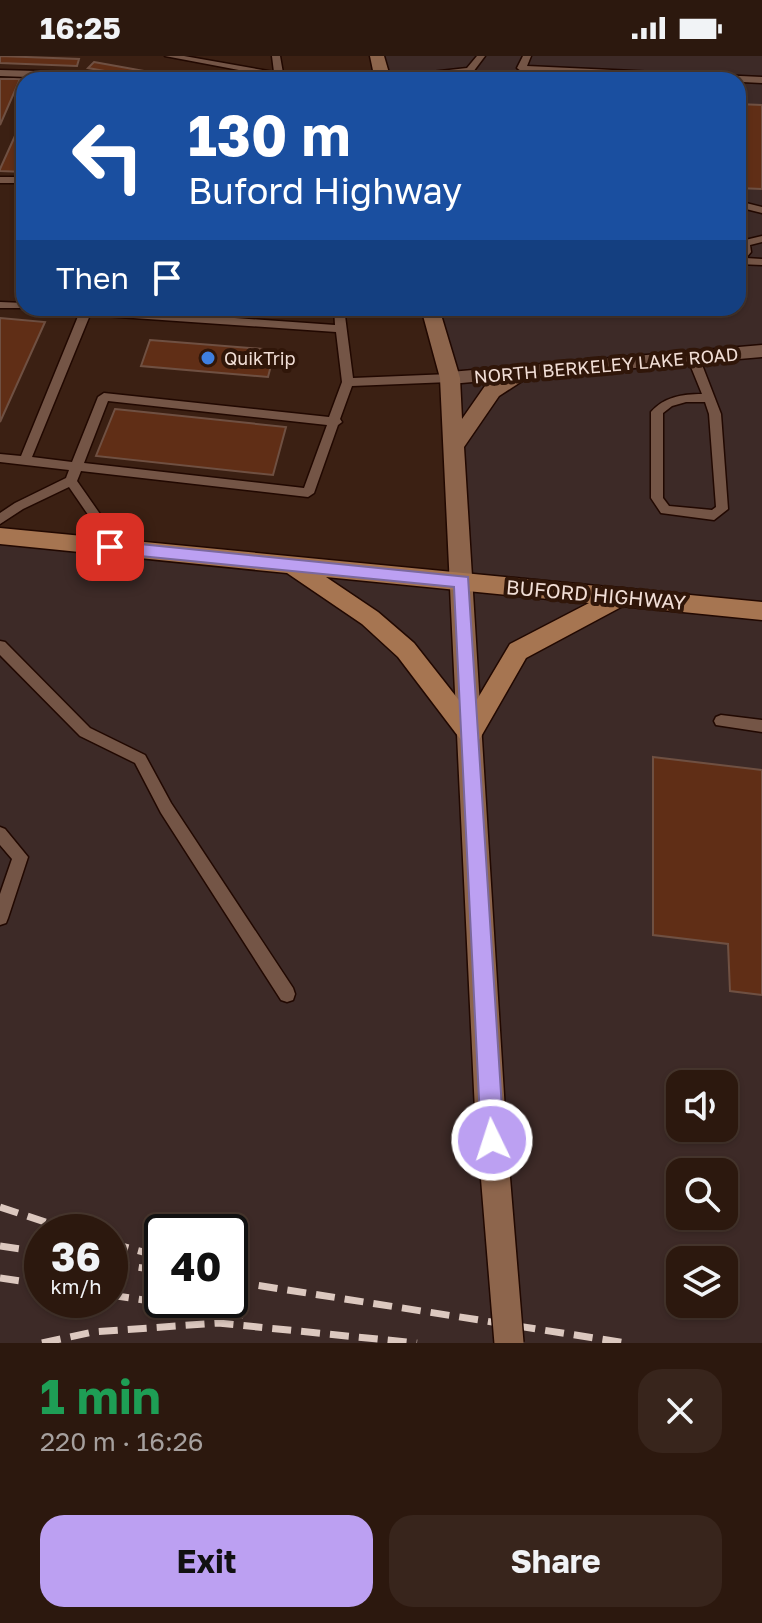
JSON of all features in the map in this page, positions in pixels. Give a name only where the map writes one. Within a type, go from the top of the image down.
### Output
[{"type":"main road","name":"BUFORD HIGHWAY","points":[[0,536],[762,611]]},
{"type":"main road","points":[[292,565],[370,618],[406,650],[470,733],[518,651],[622,596]]},
{"type":"street","name":"NORTH BERKELEY LAKE ROAD","points":[[432,316],[450,378],[490,1111],[509,1343]]},
{"type":"street","name":"NORTH BERKELEY LAKE ROAD","points":[[450,378],[762,351]]},
{"type":"street","points":[[455,445],[492,391],[529,370]]},
{"type":"lane","points":[[169,56],[262,72]]},
{"type":"lane","points":[[453,72],[470,70],[481,56]]},
{"type":"lane","points":[[527,56],[521,68],[601,72]]},
{"type":"lane","points":[[25,460],[84,316]]},
{"type":"lane","points":[[157,316],[341,329]]},
{"type":"lane","points":[[0,458],[308,493],[348,382],[340,316]]},
{"type":"lane","points":[[693,357],[715,414],[722,509],[714,515],[665,510],[657,498],[657,412],[667,402],[685,397],[707,398]]},
{"type":"lane","points":[[348,382],[450,378]]},
{"type":"lane","points":[[0,519],[19,506],[71,481],[104,397],[336,422]]},
{"type":"lane","points":[[71,481],[96,517],[110,547]]},
{"type":"lane","points":[[0,646],[85,732],[140,759],[166,808],[287,994]]},
{"type":"lane","points":[[721,721],[762,726]]},
{"type":"lane","points":[[0,834],[20,857],[0,918]]},
{"type":"shaded area","points":[[377,56],[762,56],[762,1343],[0,1343],[0,536],[462,582],[460,531],[431,316],[746,316],[746,72],[381,72]]},
{"type":"building","points":[[0,56],[79,59],[77,66],[0,63]]},
{"type":"building","points":[[94,62],[150,72],[110,72],[88,68]]},
{"type":"building","points":[[0,79],[16,79],[16,88],[0,125]]},
{"type":"building","points":[[746,104],[762,105],[762,189],[746,188]]},
{"type":"building","points":[[16,134],[16,172],[0,169]]},
{"type":"building","points":[[0,318],[45,322],[0,422]]},
{"type":"building","name":"QuikTrip","points":[[150,340],[275,350],[268,377],[141,366]]},
{"type":"building","name":"QuikTrip","points":[[115,409],[286,427],[273,475],[96,456]]},
{"type":"building","points":[[653,757],[762,770],[762,995],[730,991],[728,944],[653,935]]},
{"type":"railway","points":[[0,1207],[24,1215]]},
{"type":"railway","points":[[0,1246],[24,1249]]},
{"type":"railway","points":[[128,1248],[144,1252]]},
{"type":"railway","points":[[128,1266],[144,1268]]},
{"type":"railway","points":[[0,1278],[24,1281]]},
{"type":"railway","points":[[248,1284],[626,1343]]},
{"type":"railway","points":[[128,1298],[144,1300]]},
{"type":"railway","points":[[42,1343],[93,1332],[218,1323],[417,1343]]},
{"type":"place","name":"QuikTrip","points":[[208,358]]},
{"type":"route","points":[[110,547],[462,582],[492,1140]]}]
